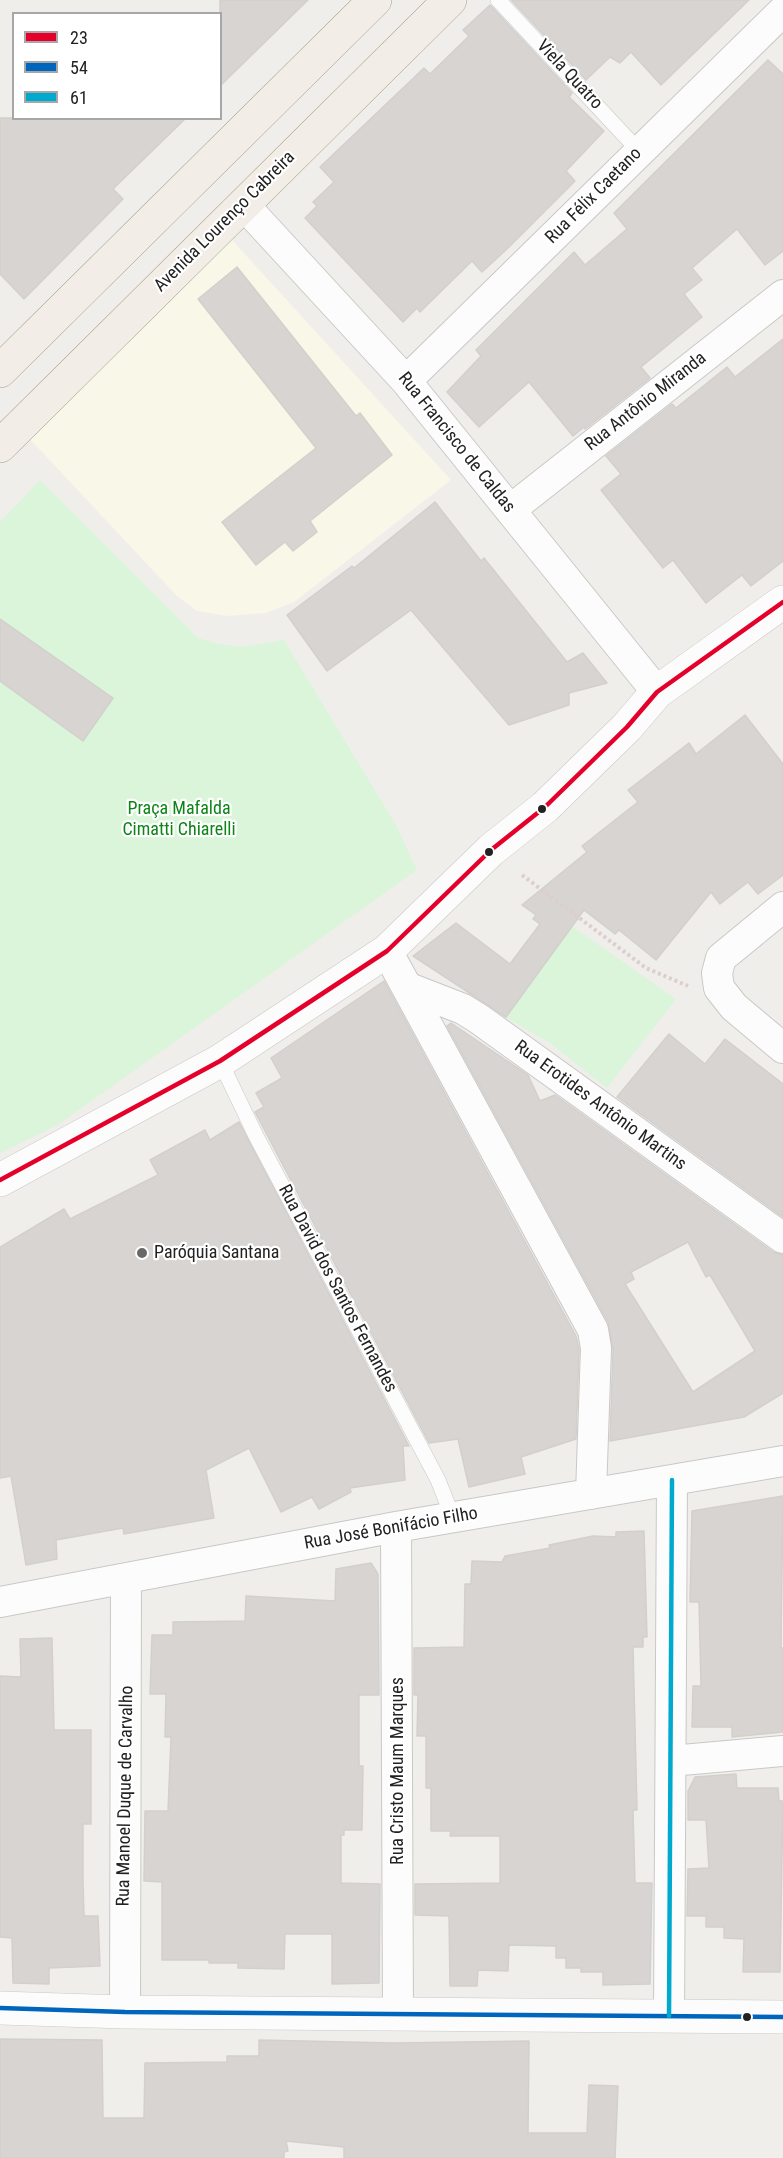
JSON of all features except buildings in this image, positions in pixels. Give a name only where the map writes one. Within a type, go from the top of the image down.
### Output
[{"type":"main road","points":[[0,371],[375,0]]},
{"type":"main road","name":"Avenida Lourenço Cabreira","points":[[0,446],[450,0]]},
{"type":"street","name":"Rua Félix Caetano","points":[[406,381],[783,11]]},
{"type":"street","name":"Rua Francisco de Caldas","points":[[243,204],[406,381],[657,692]]},
{"type":"street","name":"Rua Antônio Miranda","points":[[510,510],[783,296]]},
{"type":"street","points":[[0,1180],[220,1061],[387,951],[491,850],[544,807],[627,728],[657,692],[783,602]]},
{"type":"street","points":[[783,907],[721,958],[717,973],[719,988],[734,1007],[783,1048]]},
{"type":"street","points":[[387,951],[409,988],[499,1161],[593,1330],[596,1348],[591,1494]]},
{"type":"street","name":"Rua Erotides Antônio Martins","points":[[409,988],[463,1009],[479,1019],[783,1238]]},
{"type":"street","name":"Rua José Bonifácio Filho","points":[[0,1602],[396,1527],[783,1461]]},
{"type":"street","points":[[669,2016],[672,1480]]},
{"type":"street","name":"Rua Cristo Maum Marques","points":[[396,1527],[398,2015]]},
{"type":"street","name":"Rua Manoel Duque de Carvalho","points":[[125,2012],[126,1579]]},
{"type":"street","points":[[671,1761],[783,1751]]},
{"type":"street","points":[[0,2008],[125,2012],[783,2017]]},
{"type":"lane","name":"Viela Quatro","points":[[498,0],[639,151]]},
{"type":"lane","name":"Rua David dos Santos Fernandes","points":[[220,1061],[261,1147],[438,1480],[453,1518]]},
{"type":"path","points":[[522,875],[646,968],[687,986],[719,988]]},
{"type":"shaded area","points":[[232,240],[451,480],[294,602],[266,613],[227,616],[197,611],[176,595],[26,435]]},
{"type":"green space","name":"Praça Mafalda Cimatti Chiarelli","points":[[40,480],[198,638],[241,647],[284,640],[396,825],[417,870],[59,1124],[0,1153],[0,522]]},
{"type":"green space","points":[[569,924],[676,999],[607,1088],[550,1043],[499,1014]]},
{"type":"transit line","name":"23","points":[[0,1180],[220,1061],[387,951],[491,850],[545,807],[627,727],[657,692],[783,602]]},
{"type":"transit line","name":"61","points":[[669,2016],[672,1480]]},
{"type":"transit line","name":"54","points":[[0,2008],[125,2012],[783,2017]]},
{"type":"place","name":"Paróquia Santana","points":[[142,1253]]}]
